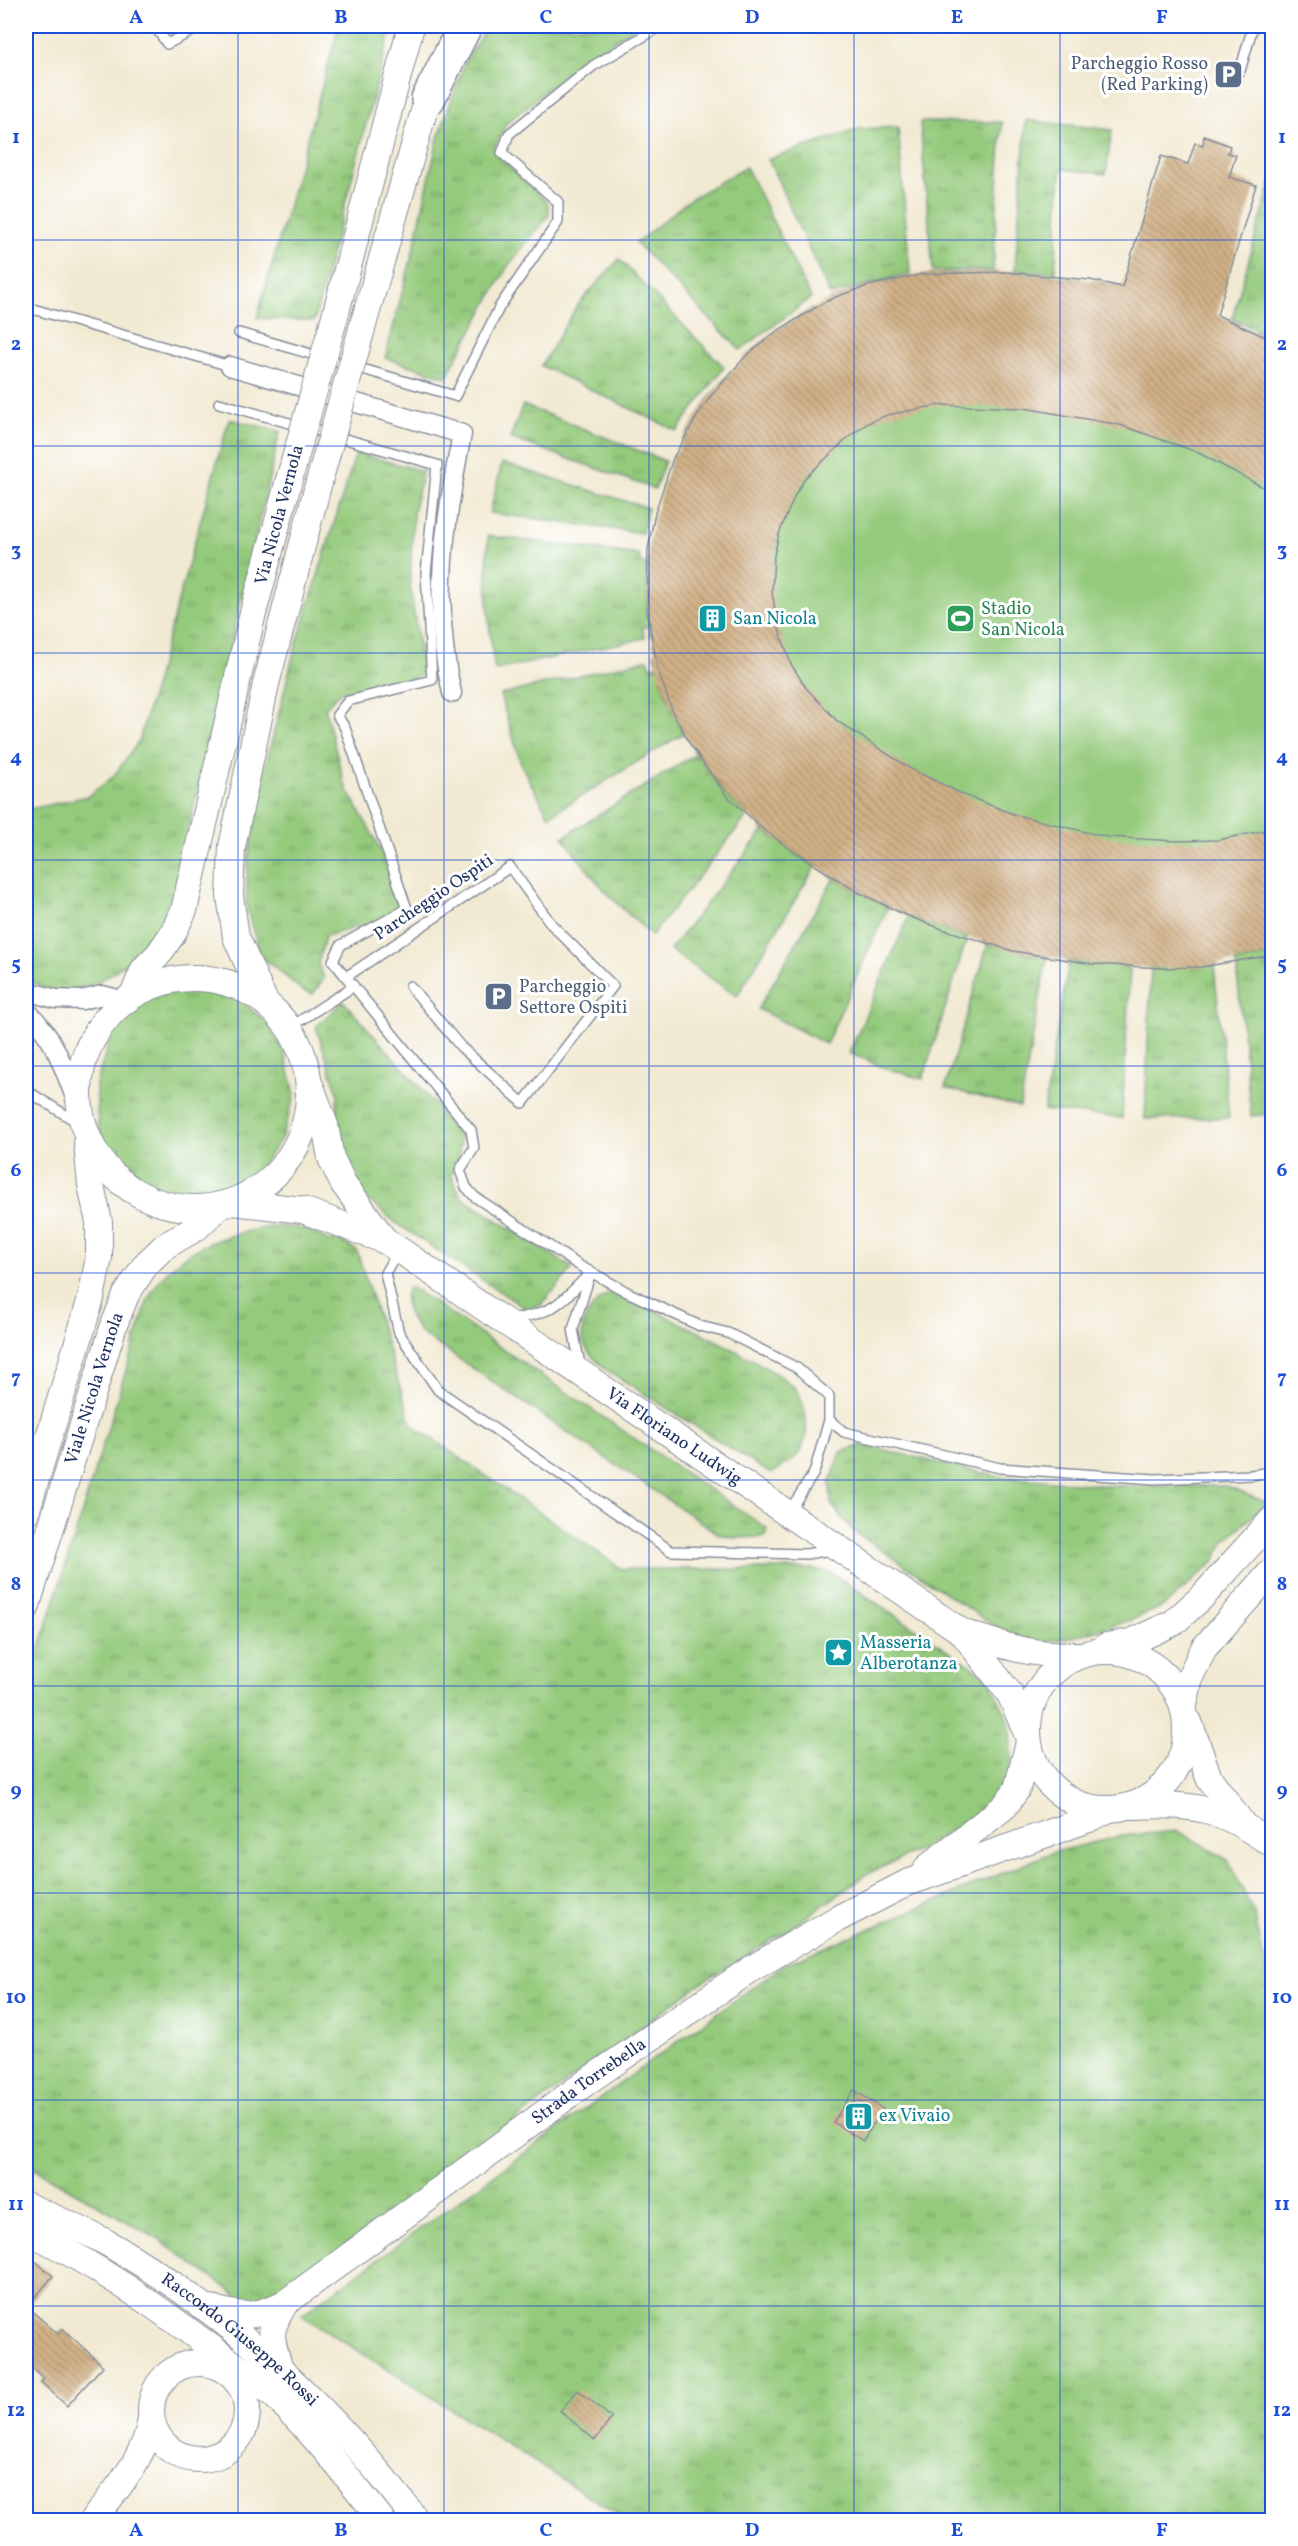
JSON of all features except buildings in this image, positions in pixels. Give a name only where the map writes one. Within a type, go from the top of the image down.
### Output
[{"type":"highway","points":[[428,99],[465,26]]},
{"type":"main road","points":[[396,76],[404,26]]},
{"type":"main road","name":"Via Nicola Vernola","points":[[129,998],[144,969],[158,955],[173,933],[184,910],[252,617],[335,316],[396,76],[411,26]]},
{"type":"main road","name":"Via Nicola Vernola","points":[[264,1002],[236,938],[230,896],[232,847],[266,684],[317,489],[448,26]]},
{"type":"main road","points":[[129,998],[158,983],[186,978],[214,979],[241,987],[264,1002],[289,1029],[302,1053],[308,1080],[325,1125],[331,1158],[343,1183],[392,1246]]},
{"type":"main road","name":"Viale Nicola Vernola","points":[[26,1512],[91,1298],[99,1257],[99,1222],[91,1185],[80,1080],[87,1050],[103,1023],[129,998]]},
{"type":"main road","points":[[226,1204],[262,1185],[292,1154],[303,1131],[308,1106],[308,1080]]},
{"type":"main road","points":[[83,1123],[102,1162],[125,1186],[154,1202],[186,1208],[226,1204],[303,1210],[392,1246]]},
{"type":"main road","name":"Viale Nicola Vernola","points":[[26,1608],[114,1325],[126,1295],[146,1264],[165,1246],[196,1228],[226,1204]]},
{"type":"main road","name":"Via Floriano Ludwig","points":[[392,1246],[962,1632]]},
{"type":"main road","points":[[907,1883],[1005,1806],[1017,1789],[1031,1708],[1040,1686],[1058,1668],[1086,1652],[1131,1642],[1173,1623],[1202,1597],[1272,1520]]},
{"type":"main road","points":[[1133,1806],[1153,1796],[1170,1779],[1183,1756],[1186,1735],[1185,1710],[1190,1677],[1204,1648],[1272,1571]]},
{"type":"main road","points":[[962,1632],[1019,1651],[1051,1655],[1115,1650],[1137,1657],[1156,1667],[1172,1684],[1185,1710],[1209,1778],[1241,1822]]},
{"type":"main road","points":[[962,1632],[1010,1694],[1035,1763],[1045,1778],[1061,1795],[1085,1806],[1107,1810]]},
{"type":"main road","points":[[907,1883],[1089,1819],[1107,1810],[1133,1806],[1178,1804],[1199,1807],[1241,1822],[1272,1844]]},
{"type":"main road","name":"Strada Torrebella","points":[[204,2307],[240,2315],[257,2315],[285,2303],[694,2006],[827,1924],[907,1883]]},
{"type":"main road","points":[[26,2186],[108,2243]]},
{"type":"main road","name":"Raccordo Giuseppe Rossi","points":[[26,2205],[108,2243],[204,2307],[280,2370],[358,2448],[416,2520]]},
{"type":"main road","points":[[26,2230],[131,2290],[273,2395],[333,2460],[381,2520]]},
{"type":"main road","points":[[280,2370],[271,2334],[273,2324],[285,2303]]},
{"type":"main road","points":[[135,2463],[158,2452],[205,2459],[220,2455],[233,2446],[242,2433],[247,2418],[247,2403],[242,2388],[204,2343]]},
{"type":"main road","points":[[93,2520],[135,2463],[146,2440],[151,2418],[151,2402],[156,2388],[166,2376],[179,2367],[194,2362],[209,2363],[273,2395]]},
{"type":"main road","points":[[151,2418],[159,2438],[175,2453]]},
{"type":"street","points":[[230,366],[462,434],[446,520],[440,611],[446,668],[452,693]]},
{"type":"street","points":[[26,991],[56,999],[82,1000],[102,995],[129,998]]},
{"type":"street","points":[[26,1010],[42,1025],[53,1041],[83,1123]]},
{"type":"lane","points":[[155,26],[167,44],[202,26]]},
{"type":"lane","points":[[239,333],[455,396],[500,306],[558,222],[558,202],[502,153],[509,134],[593,66],[661,26]]},
{"type":"lane","points":[[1240,71],[1253,26]]},
{"type":"lane","points":[[26,307],[230,366]]},
{"type":"lane","points":[[219,402],[437,465],[426,573],[432,680],[348,701],[337,715],[345,728],[407,909],[341,945],[333,961],[471,1130],[474,1148],[460,1170],[466,1187],[475,1197],[591,1272],[627,1292],[700,1326],[728,1333],[798,1368],[829,1396],[829,1420],[814,1473],[788,1513]]},
{"type":"lane","name":"Parcheggio Ospiti","points":[[346,977],[510,867],[552,926],[613,986],[523,1103],[461,1047],[410,986]]},
{"type":"lane","points":[[289,1029],[354,986]]},
{"type":"lane","points":[[26,1090],[83,1123]]},
{"type":"lane","points":[[392,1246],[385,1273],[399,1333],[438,1390],[671,1551],[806,1554],[840,1549]]},
{"type":"lane","points":[[502,1320],[547,1312],[563,1300],[591,1272]]},
{"type":"lane","points":[[583,1375],[573,1329],[591,1272]]},
{"type":"lane","points":[[829,1420],[844,1432],[999,1468],[1154,1479],[1272,1472]]},
{"type":"green space","points":[[339,26],[392,26],[314,321],[257,318]]},
{"type":"green space","points":[[487,26],[637,26],[577,64],[506,124],[493,152],[548,203],[549,215],[508,266],[446,377],[385,358],[414,248],[438,138],[465,62]]},
{"type":"green space","points":[[1026,120],[1112,130],[1106,174],[1061,169],[1055,273],[1015,270]]},
{"type":"green space","points":[[920,122],[1002,122],[993,270],[933,271]]},
{"type":"green space","points":[[898,127],[910,273],[830,295],[768,159],[860,129]]},
{"type":"green space","points":[[746,167],[811,298],[740,350],[636,243],[690,199]]},
{"type":"green space","points":[[1272,180],[1272,338],[1232,318]]},
{"type":"green space","points":[[619,259],[724,367],[677,431],[541,366],[577,306]]},
{"type":"green space","name":"Stadio San Nicola","points":[[998,272],[997,281],[1011,281],[1011,272],[1081,279],[1080,288],[1094,290],[1096,281],[1133,290],[1241,325],[1239,334],[1251,339],[1255,331],[1272,340],[1272,955],[1235,963],[1232,955],[1218,957],[1217,965],[1148,967],[1147,959],[1092,964],[1065,960],[1065,952],[1051,950],[1049,958],[983,943],[984,934],[970,931],[968,938],[880,903],[830,875],[833,867],[822,861],[817,868],[761,828],[766,819],[754,809],[748,815],[726,795],[693,750],[701,743],[693,729],[684,733],[665,692],[654,654],[665,652],[661,636],[650,636],[647,588],[651,544],[660,500],[674,455],[686,461],[684,439],[710,397],[731,372],[739,380],[751,367],[744,358],[774,333],[812,309],[818,318],[832,312],[829,300],[871,285],[911,276],[912,287],[930,285],[929,274]]},
{"type":"green space","points":[[523,405],[665,461],[655,489],[510,438]]},
{"type":"green space","points":[[229,419],[280,431],[174,893],[149,939],[139,951],[114,972],[101,980],[71,990],[48,989],[26,980],[26,810],[88,796],[113,777],[139,741]]},
{"type":"green space","points":[[356,453],[423,471],[413,513],[410,585],[423,674],[390,686],[339,693],[325,708],[344,783],[377,843],[407,909],[388,919],[325,936],[318,964],[324,978],[313,994],[303,991],[260,955],[246,905],[248,859],[264,772],[294,652]]},
{"type":"green space","points":[[502,463],[648,508],[642,533],[490,513]]},
{"type":"green space","points":[[488,536],[640,555],[639,562],[647,563],[649,626],[642,628],[645,638],[495,670],[488,603]]},
{"type":"green space","points":[[648,659],[651,667],[657,665],[673,713],[684,733],[549,816],[522,767],[500,695]]},
{"type":"green space","points":[[696,754],[726,795],[748,815],[652,935],[604,889],[563,837]]},
{"type":"green space","points":[[764,830],[815,867],[737,996],[670,950]]},
{"type":"green space","points":[[834,878],[888,907],[826,1044],[758,1009]]},
{"type":"green space","points":[[909,916],[967,938],[923,1079],[885,1068],[849,1053]]},
{"type":"green space","points":[[988,944],[1047,958],[1020,1107],[945,1088]]},
{"type":"green space","points":[[1272,955],[1272,1114],[1251,1116],[1236,962]]},
{"type":"green space","points":[[1069,961],[1130,966],[1122,1118],[1044,1110]]},
{"type":"green space","points":[[1214,965],[1229,1118],[1145,1119],[1151,967]]},
{"type":"green space","points":[[207,991],[241,1001],[266,1022],[284,1051],[295,1095],[281,1139],[263,1164],[237,1182],[209,1195],[179,1196],[139,1180],[111,1158],[98,1125],[96,1084],[112,1032],[139,1002],[171,993]]},
{"type":"green space","points":[[343,1001],[461,1133],[458,1158],[451,1175],[462,1198],[573,1268],[541,1305],[526,1309],[396,1223],[362,1195],[341,1162],[335,1131],[338,1093],[316,1027]]},
{"type":"green space","points":[[277,1226],[305,1229],[332,1242],[336,1238],[357,1251],[412,1425],[622,1569],[812,1569],[831,1573],[988,1677],[1009,1721],[1012,1759],[1006,1788],[974,1816],[920,1850],[869,1873],[785,1932],[702,1982],[270,2302],[255,2308],[156,2238],[26,2164],[26,1693],[148,1299],[172,1267],[202,1246],[238,1234]]},
{"type":"green space","points":[[409,1288],[414,1289],[765,1527],[768,1530],[765,1537],[733,1538],[717,1533],[422,1334],[411,1319],[406,1305],[406,1293]]},
{"type":"green space","points":[[615,1292],[744,1355],[789,1383],[799,1394],[805,1415],[805,1438],[798,1455],[771,1474],[605,1369],[586,1348],[583,1339],[584,1322],[593,1306]]},
{"type":"green space","points":[[863,1445],[995,1476],[1110,1486],[1225,1486],[1268,1503],[1225,1540],[1214,1562],[1164,1606],[1134,1619],[1076,1636],[1034,1644],[993,1625],[852,1530],[831,1504],[830,1482],[841,1452]]},
{"type":"green space","points":[[1178,1831],[1228,1860],[1254,1913],[1272,1996],[1272,2520],[627,2520],[301,2315],[785,1964],[1051,1853],[1120,1836]]},
{"type":"place","name":"Parcheggio Rosso (Red Parking)","points":[[1229,74]]},
{"type":"place","name":"San Nicola","points":[[712,619]]},
{"type":"place","name":"Stadio San Nicola","points":[[960,619]]},
{"type":"place","name":"Parcheggio Settore Ospiti","points":[[498,997]]},
{"type":"place","name":"Masseria Alberotanza","points":[[839,1653]]},
{"type":"place","name":"ex Vivaio","points":[[858,2116]]}]
